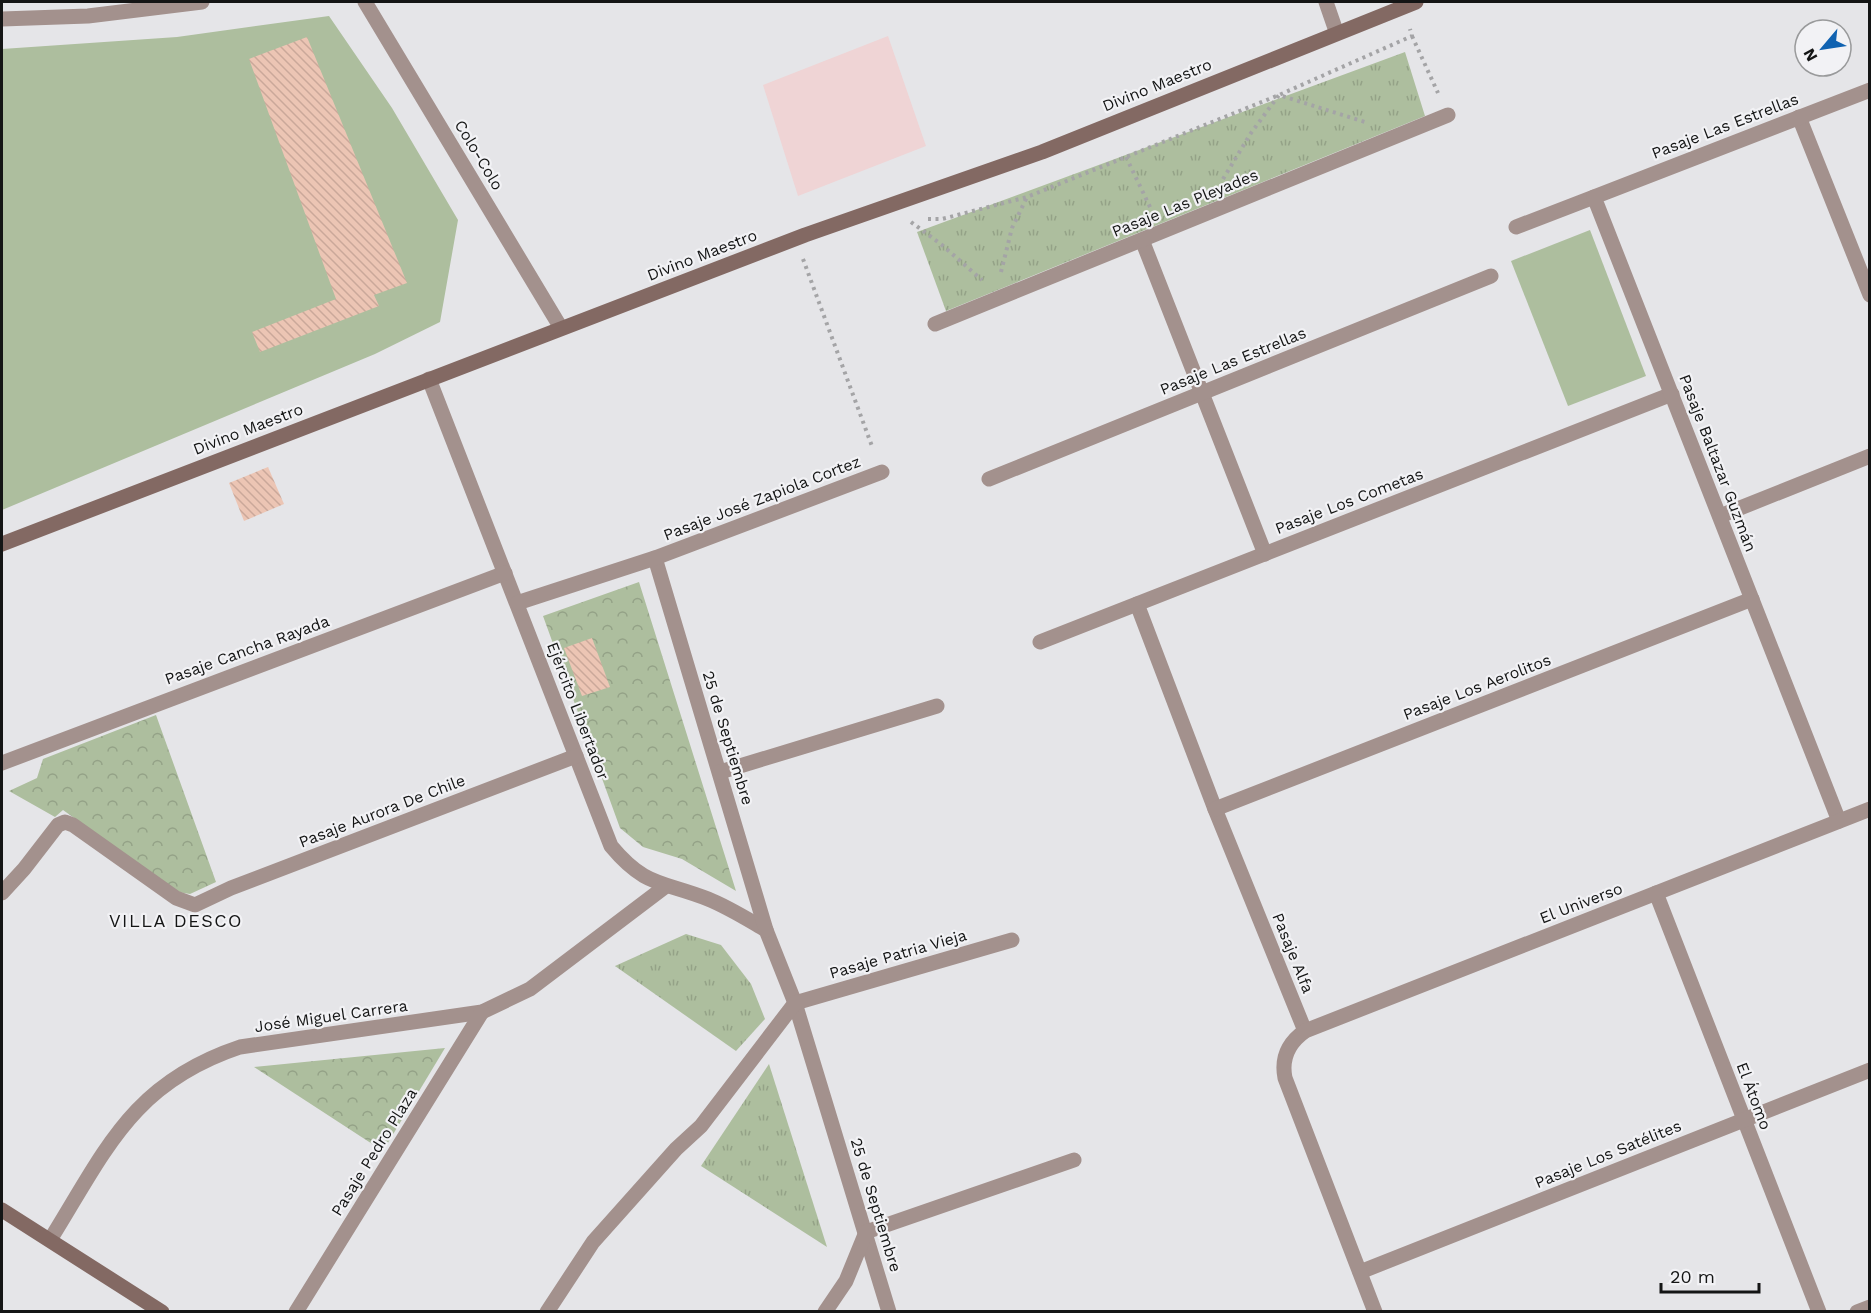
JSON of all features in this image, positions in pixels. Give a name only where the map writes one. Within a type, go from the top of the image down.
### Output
[{"type":"street","points":[[2,19],[88,16],[202,2]]},
{"type":"street","name":"Colo-Colo","points":[[365,2],[561,328]]},
{"type":"street","points":[[1326,2],[1336,31]]},
{"type":"street","name":"Divino Maestro","points":[[2,544],[805,235],[1042,152],[1336,31],[1416,2]]},
{"type":"street","name":"Pasaje Las Estrellas","points":[[1594,197],[1869,90]]},
{"type":"street","name":"Pasaje Las Pleyades","points":[[935,324],[1448,115]]},
{"type":"street","points":[[1799,117],[1869,295]]},
{"type":"street","points":[[1516,227],[1594,197]]},
{"type":"street","name":"Pasaje Baltazar Guzmán","points":[[1594,197],[1839,821]]},
{"type":"street","points":[[1142,240],[1264,554]]},
{"type":"street","name":"Pasaje Las Estrellas","points":[[989,478],[1491,276]]},
{"type":"street","name":"Ejército Libertador","points":[[429,379],[611,846],[628,867],[646,879],[708,899],[766,930]]},
{"type":"street","name":"Pasaje Los Cometas","points":[[1040,642],[1672,394]]},
{"type":"street","points":[[1720,516],[1869,456]]},
{"type":"street","name":"Pasaje José Zapiola Cortez","points":[[517,603],[655,558],[882,472]]},
{"type":"street","name":"25 de Septiembre","points":[[655,558],[766,930],[795,1003],[889,1311]]},
{"type":"street","name":"Pasaje Cancha Rayada","points":[[2,763],[505,573]]},
{"type":"street","name":"Pasaje Los Aerolitos","points":[[1215,809],[1752,599]]},
{"type":"street","name":"Pasaje Alfa","points":[[1137,604],[1215,809],[1305,1031]]},
{"type":"street","points":[[720,772],[937,706]]},
{"type":"street","name":"Pasaje Aurora De Chile","points":[[2,893],[58,825],[65,822],[73,825],[176,898],[195,904],[576,756]]},
{"type":"street","name":"El Universo","points":[[1305,1031],[1869,809]]},
{"type":"street","name":"José Miguel Carrera","points":[[50,1240],[118,1131],[152,1094],[184,1071],[211,1057],[240,1047],[482,1012],[530,989],[666,886]]},
{"type":"street","name":"El Átomo","points":[[1656,893],[1819,1311]]},
{"type":"street","name":"Pasaje Patria Vieja","points":[[795,1003],[1012,940]]},
{"type":"street","points":[[547,1311],[593,1242],[676,1149],[701,1126],[795,1003]]},
{"type":"street","name":"Pasaje Pedro Plaza","points":[[296,1311],[482,1012]]},
{"type":"street","points":[[1305,1031],[1295,1038],[1287,1049],[1283,1069],[1375,1311]]},
{"type":"street","name":"Pasaje Los Satélites","points":[[1360,1272],[1869,1070]]},
{"type":"street","points":[[825,1311],[846,1281],[866,1232],[1074,1160]]},
{"type":"street","points":[[2,1210],[162,1311]]},
{"type":"street","points":[[1857,1311],[1869,1307]]},
{"type":"path","points":[[1401,8],[1440,95]]},
{"type":"path","points":[[999,298],[972,269],[909,220],[942,219],[1027,196],[1279,95],[1412,36]]},
{"type":"path","points":[[1279,95],[1404,133]]},
{"type":"path","points":[[1205,214],[1245,143],[1279,95]]},
{"type":"path","points":[[1126,157],[1153,214]]},
{"type":"path","points":[[999,298],[1002,262],[1012,228],[1027,196]]},
{"type":"path","name":"Pasaje José Zapiola Cortez","points":[[805,235],[801,255],[882,472]]},
{"type":"shaded area","points":[[888,36],[926,146],[798,196],[763,85]]},
{"type":"green space","points":[[329,16],[392,108],[458,220],[440,322],[375,354],[2,510],[2,49],[177,37]]},
{"type":"green space","points":[[1405,52],[1425,116],[946,311],[917,232]]},
{"type":"green space","points":[[1590,230],[1646,376],[1568,406],[1511,261]]},
{"type":"green space","points":[[639,582],[736,891],[682,859],[643,847],[620,828],[543,616]]},
{"type":"green space","points":[[156,715],[216,882],[190,894],[178,892],[63,810],[55,817],[9,791],[37,778],[43,759]]},
{"type":"green space","points":[[686,934],[721,945],[751,984],[765,1019],[736,1051],[615,966]]},
{"type":"green space","points":[[445,1048],[383,1151],[254,1067]]},
{"type":"green space","points":[[769,1064],[827,1247],[701,1166]]},
{"type":"building","points":[[307,37],[407,283],[374,295],[379,306],[260,352],[252,332],[336,299],[249,59]]},
{"type":"building","points":[[268,467],[284,504],[244,521],[229,483]]},
{"type":"building","points":[[592,638],[610,687],[582,696],[564,648]]},
{"type":"district","name":"VILLA DESCO","points":[[176,920]]}]
